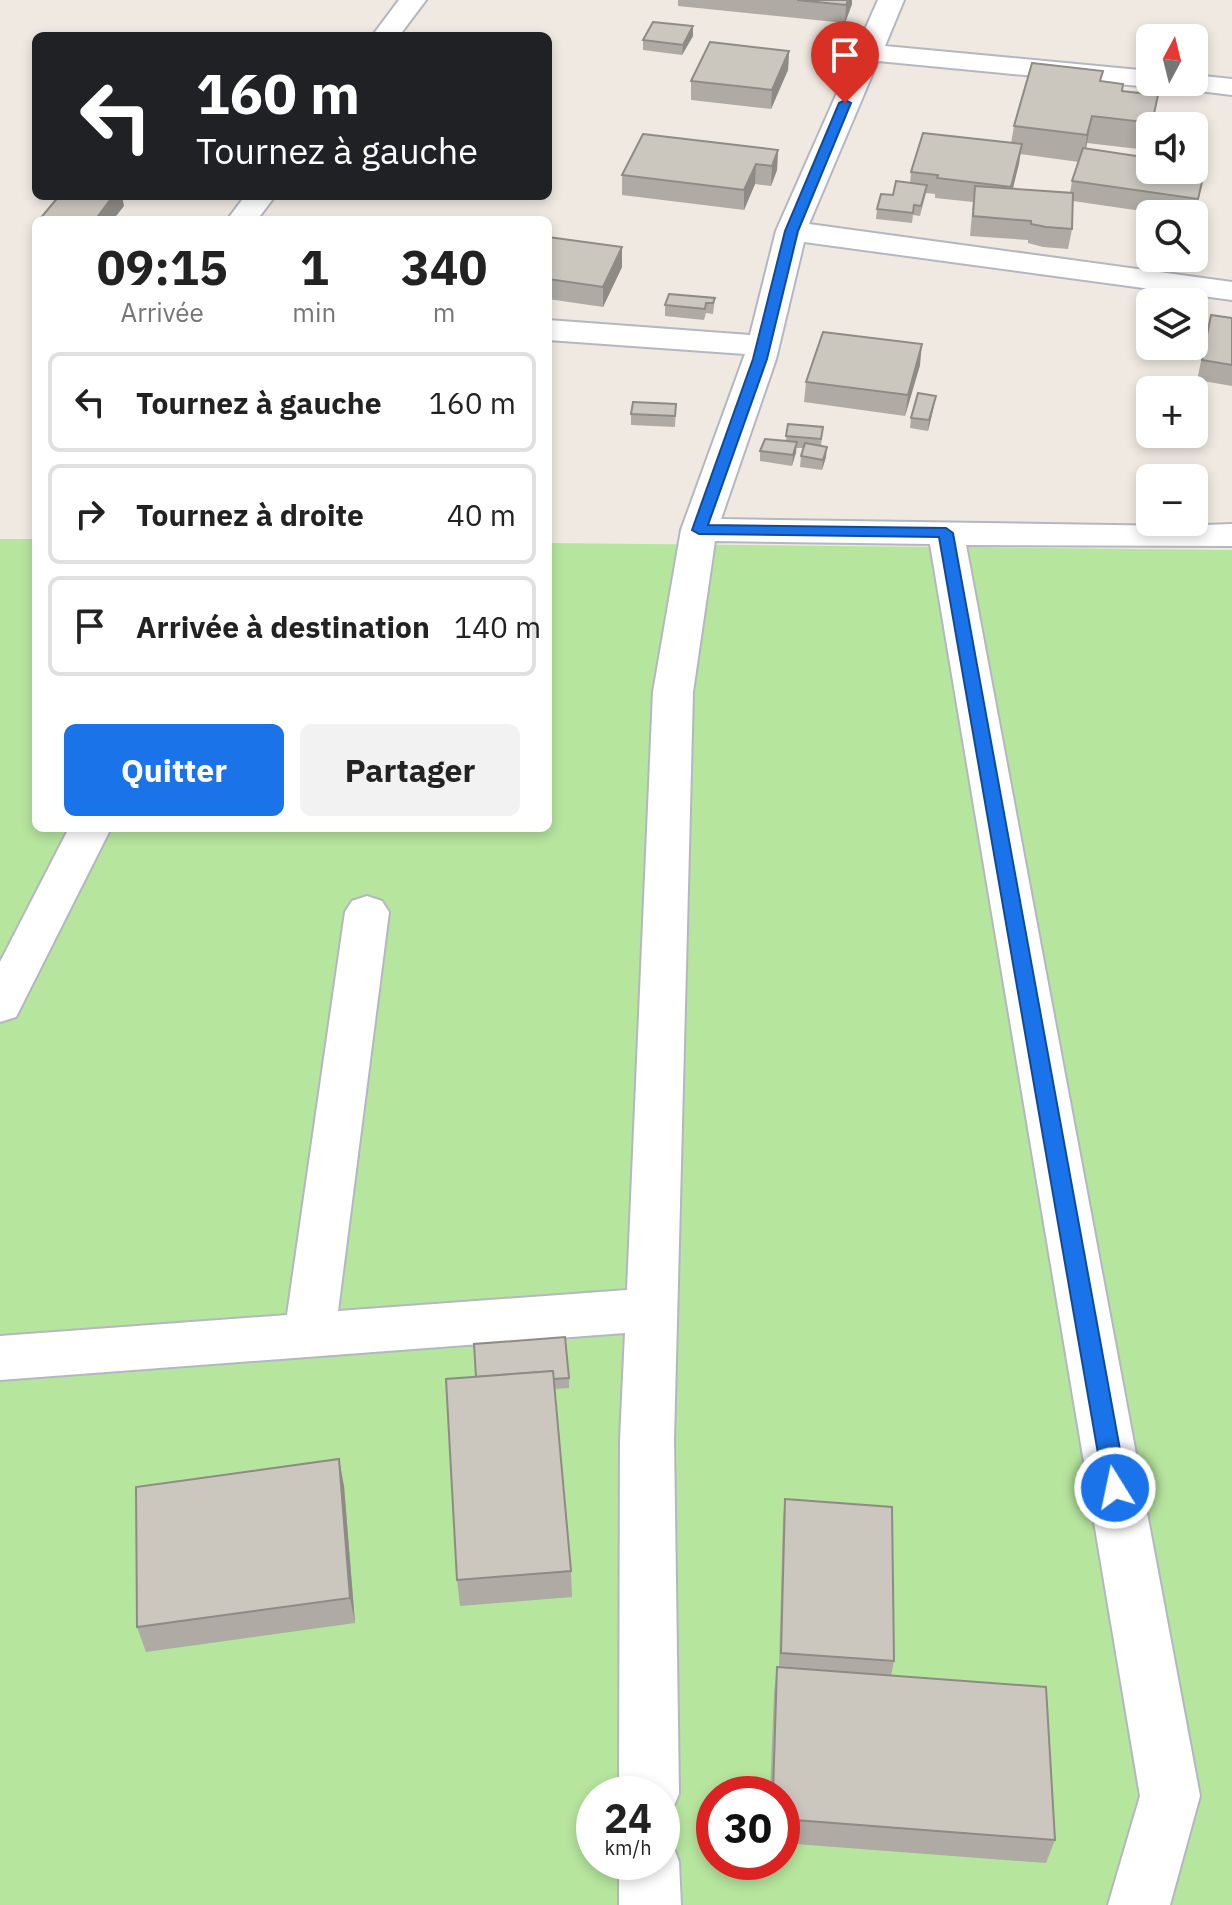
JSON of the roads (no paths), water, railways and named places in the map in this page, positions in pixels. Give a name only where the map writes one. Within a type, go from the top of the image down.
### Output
[{"type":"street","points":[[388,32],[413,0]]},
{"type":"street","points":[[649,1776],[647,1440],[673,692],[699,530],[763,346],[791,231],[891,0]]},
{"type":"street","points":[[867,52],[1136,78]]},
{"type":"street","points":[[1208,84],[1232,87]]},
{"type":"street","points":[[791,231],[1232,291]]},
{"type":"street","points":[[552,330],[763,346]]},
{"type":"street","points":[[699,530],[1177,537],[1232,535]]},
{"type":"street","points":[[946,533],[1170,1796],[1139,1905]]},
{"type":"street","points":[[0,1005],[88,832]]},
{"type":"street","points":[[310,1334],[367,912]]},
{"type":"street","points":[[0,1358],[651,1310]]},
{"type":"street","points":[[649,1880],[650,1905]]}]
